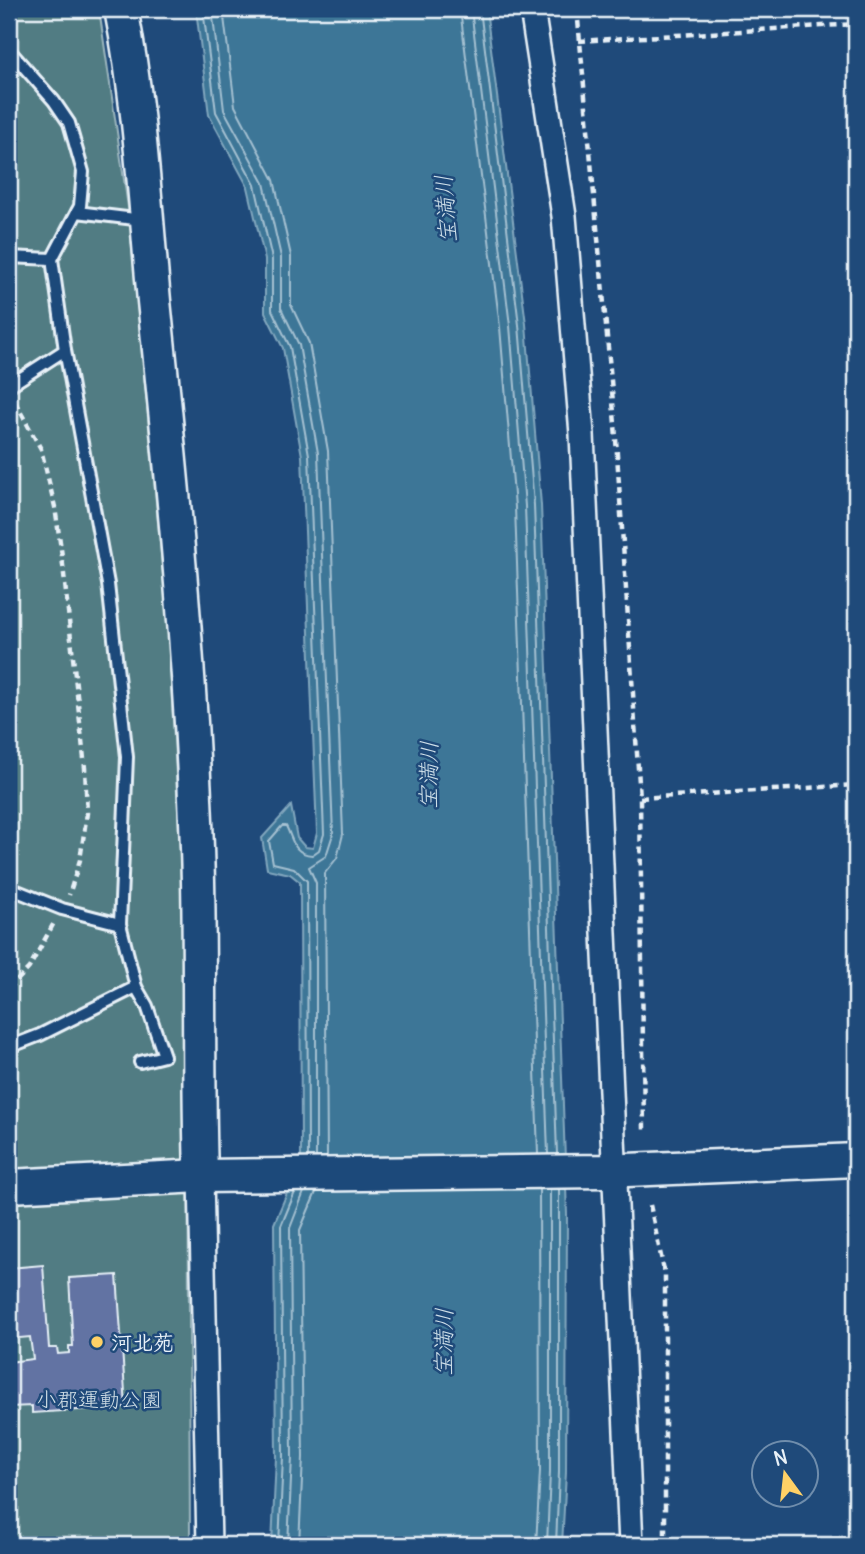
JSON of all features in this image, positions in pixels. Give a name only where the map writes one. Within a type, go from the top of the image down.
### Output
[{"type":"street","points":[[121,9],[134,94],[189,683],[216,1175],[209,1545]]},
{"type":"street","points":[[532,9],[564,216],[582,434],[609,1170],[631,1545]]},
{"type":"street","points":[[9,1186],[216,1175],[609,1170],[856,1160]]},
{"type":"lane","points":[[9,50],[54,101],[69,123],[83,172],[80,206],[52,259],[65,350],[108,584],[127,757],[120,923],[136,987],[147,1006],[164,1056],[140,1062]]},
{"type":"lane","points":[[77,212],[146,220]]},
{"type":"lane","points":[[9,257],[52,259]]},
{"type":"lane","points":[[9,386],[65,350]]},
{"type":"lane","points":[[17,891],[62,909],[120,923]]},
{"type":"lane","points":[[9,1047],[40,1035],[136,987]]},
{"type":"path","points":[[577,9],[615,424],[640,798],[644,1131]]},
{"type":"path","points":[[579,41],[856,24]]},
{"type":"path","points":[[9,392],[41,449],[55,507],[85,768],[87,813],[80,860],[62,909],[29,968],[9,989]]},
{"type":"path","points":[[640,798],[856,785]]},
{"type":"path","points":[[650,1205],[665,1275],[665,1545]]},
{"type":"path","points":[[821,1545],[856,1543]]},
{"type":"green space","name":"小郡運動公園","points":[[9,9],[99,9],[128,207],[168,628],[183,904],[188,1103],[190,1545],[9,1545]]},
{"type":"water","name":"宝満川","points":[[196,9],[486,9],[526,324],[541,505],[567,1214],[566,1472],[562,1545],[272,1545],[276,1457],[274,1224],[301,1160],[300,882],[290,874],[267,869],[262,838],[291,806],[297,838],[305,847],[313,848],[317,833],[302,456],[283,348],[265,312],[265,260],[248,187],[209,115]]},
{"type":"building","name":"河北苑","points":[[43,1265],[49,1348],[57,1348],[58,1354],[69,1353],[69,1346],[73,1346],[69,1278],[117,1275],[126,1407],[32,1413],[32,1406],[9,1407],[9,1362],[33,1359],[30,1337],[9,1339],[9,1268]]},
{"type":"place","name":"河北苑","points":[[97,1342]]}]
